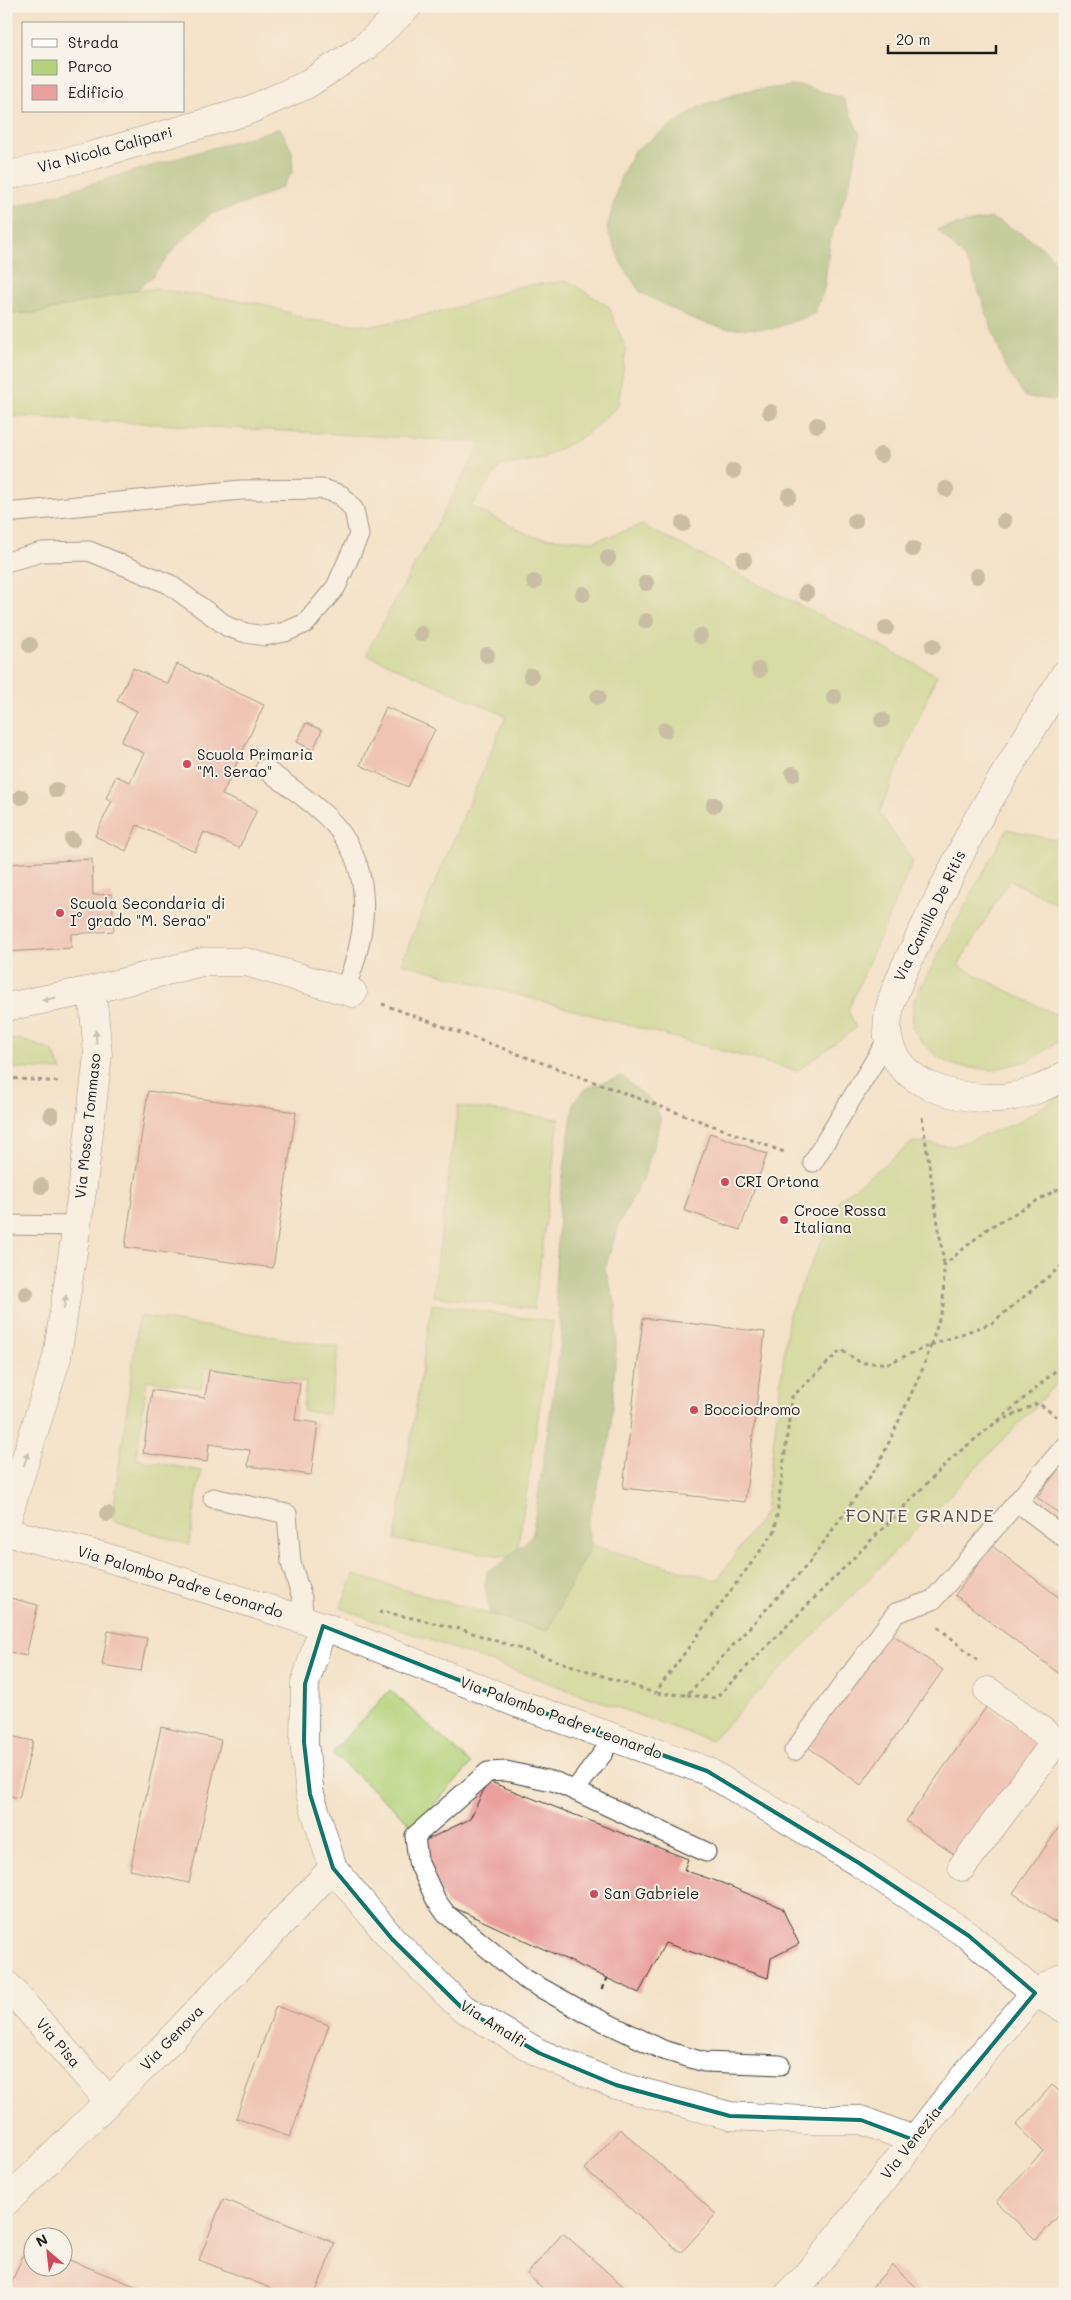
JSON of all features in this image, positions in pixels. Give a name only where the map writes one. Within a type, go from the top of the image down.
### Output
[{"type":"street","name":"Via Nicola Calipari","points":[[6,176],[91,156],[248,111],[306,84],[365,47],[408,6]]},
{"type":"street","name":"Via Camillo De Ritis","points":[[888,1038],[891,1008],[905,967],[976,822],[1065,674]]},
{"type":"street","points":[[6,1008],[92,990],[202,962],[246,962],[349,992]]},
{"type":"street","name":"Via Mosca Tommaso","points":[[6,1522],[57,1357],[77,1226],[98,1055],[92,990]]},
{"type":"street","points":[[888,1038],[900,1064],[916,1079],[942,1091],[997,1098],[1028,1092],[1046,1086],[1065,1075]]},
{"type":"street","name":"Via Palombo Padre Leonardo","points":[[6,1532],[102,1556],[313,1623],[514,1702],[707,1771],[859,1863],[969,1936],[1035,1993],[1065,2009]]},
{"type":"street","name":"Via Amalfi","points":[[313,1623],[305,1684],[304,1742],[310,1794],[333,1868],[392,1938],[461,2007],[539,2053],[616,2085],[730,2116],[806,2120],[861,2120],[914,2140]]},
{"type":"street","points":[[962,1867],[1062,1739],[988,1691]]},
{"type":"street","name":"Via Genova","points":[[6,2202],[160,2051],[333,1868]]},
{"type":"street","points":[[1035,1993],[1065,1976]]},
{"type":"street","name":"Via Pisa","points":[[6,1984],[109,2101]]},
{"type":"street","name":"Via Venezia","points":[[789,2294],[808,2275],[914,2140],[1035,1993]]},
{"type":"lane","points":[[6,513],[241,490],[323,489],[341,495],[354,510],[358,535],[336,587],[306,623],[285,632],[264,636],[246,634],[228,627],[169,584],[89,550],[42,552],[6,562]]},
{"type":"lane","points":[[265,769],[327,816],[343,836],[360,867],[364,902],[349,992]]},
{"type":"lane","points":[[813,1162],[888,1038]]},
{"type":"lane","points":[[6,1224],[77,1226]]},
{"type":"lane","points":[[794,1751],[896,1613],[933,1600],[1065,1446]]},
{"type":"lane","points":[[213,1498],[287,1514],[291,1563],[302,1598],[313,1623]]},
{"type":"lane","points":[[1017,1502],[1065,1538]]},
{"type":"lane","points":[[575,1790],[604,1752]]},
{"type":"lane","points":[[706,1852],[556,1782],[506,1771],[488,1772],[415,1836],[418,1861],[436,1900],[446,1914],[525,1979],[584,2012],[663,2050],[704,2062],[780,2065]]},
{"type":"path","points":[[349,992],[813,1162]]},
{"type":"path","points":[[6,1078],[65,1082]]},
{"type":"path","points":[[688,1695],[809,1563],[879,1464],[923,1368],[943,1306],[944,1265],[916,1079]]},
{"type":"path","points":[[944,1265],[987,1229],[1065,1185]]},
{"type":"path","points":[[655,1693],[775,1530],[792,1397],[841,1350],[861,1363],[889,1363],[931,1345],[992,1323],[1065,1263]]},
{"type":"path","points":[[376,1618],[382,1611],[460,1629],[655,1693],[716,1698],[954,1456],[1052,1374],[1065,1360]]},
{"type":"path","points":[[994,1424],[1038,1403],[1065,1422]]},
{"type":"path","points":[[915,1606],[998,1678],[988,1691]]},
{"type":"highlighted area","points":[[323,1626],[514,1702],[707,1771],[859,1863],[969,1936],[1035,1993],[914,2140],[861,2120],[730,2116],[616,2085],[539,2053],[461,2007],[392,1939],[333,1868],[310,1794],[304,1742],[305,1684]]},
{"type":"green space","points":[[800,85],[843,98],[860,135],[849,185],[830,241],[824,290],[814,314],[772,329],[723,328],[692,319],[640,292],[622,265],[607,229],[620,179],[634,151],[700,106],[745,91]]},
{"type":"green space","points":[[280,128],[292,151],[293,171],[282,187],[252,201],[210,214],[181,241],[152,277],[136,290],[36,313],[6,313],[6,209]]},
{"type":"green space","points":[[991,218],[1023,234],[1043,248],[1059,265],[1065,275],[1065,392],[1055,400],[1026,397],[1006,369],[971,269],[961,254],[937,229]]},
{"type":"green space","points":[[568,281],[609,307],[626,350],[618,406],[584,436],[543,458],[500,466],[471,507],[535,537],[594,541],[642,525],[937,675],[879,813],[913,861],[848,1010],[856,1028],[797,1071],[401,963],[506,716],[366,654],[482,442],[11,416],[6,402],[6,313],[36,313],[136,290],[157,289],[263,304],[309,320],[372,326],[448,310],[521,286]]},
{"type":"green space","points":[[1007,829],[1065,842],[1065,908],[1009,880],[958,966],[1054,1014],[1065,1008],[1065,1037],[1028,1061],[992,1070],[956,1066],[939,1058],[923,1043],[912,1027],[914,999]]},
{"type":"green space","points":[[20,1039],[52,1051],[62,1070],[6,1068],[6,1040]]},
{"type":"green space","points":[[622,1076],[656,1106],[661,1121],[645,1174],[619,1224],[605,1269],[616,1305],[616,1347],[610,1439],[587,1525],[591,1545],[547,1631],[490,1614],[485,1587],[487,1571],[498,1566],[532,1536],[562,1335],[555,1287],[560,1196],[574,1101],[587,1088]]},
{"type":"green space","points":[[1065,1093],[1065,1373],[1032,1410],[711,1741],[340,1608],[354,1575],[547,1631],[591,1545],[717,1580],[765,1512],[789,1314],[840,1199],[913,1142],[953,1146],[1017,1123]]},
{"type":"green space","points":[[458,1106],[559,1119],[534,1309],[433,1296]]},
{"type":"green space","points":[[432,1304],[553,1322],[516,1558],[395,1540]]},
{"type":"green space","points":[[139,1316],[339,1347],[328,1415],[303,1410],[306,1382],[205,1367],[201,1388],[147,1380],[136,1459],[201,1471],[189,1545],[112,1520]]},
{"type":"green space","points":[[390,1690],[471,1764],[414,1827],[332,1753]]},
{"type":"building","name":"Scuola Primaria \"M. Serao\"","points":[[177,664],[264,705],[222,795],[257,810],[239,848],[204,832],[195,852],[137,825],[126,851],[95,836],[112,801],[106,798],[116,776],[130,782],[144,753],[121,742],[137,711],[117,701],[133,668],[168,684]]},
{"type":"building","points":[[386,707],[435,729],[408,787],[360,765]]},
{"type":"building","points":[[306,723],[322,730],[313,750],[297,742]]},
{"type":"building","name":"Scuola Secondaria di I° grado \"M. Serao\"","points":[[92,859],[93,895],[112,894],[114,931],[71,934],[71,948],[6,952],[6,864]]},
{"type":"building","points":[[148,1091],[296,1112],[273,1268],[125,1247]]},
{"type":"building","name":"CRI Ortona","points":[[710,1133],[767,1154],[740,1230],[684,1210]]},
{"type":"building","name":"Bocciodromo","points":[[643,1318],[765,1332],[745,1502],[623,1488]]},
{"type":"building","points":[[209,1370],[300,1383],[295,1420],[318,1423],[311,1475],[248,1466],[250,1450],[209,1444],[207,1462],[143,1453],[152,1390],[205,1398]]},
{"type":"building","points":[[1065,1461],[1065,1518],[1037,1497]]},
{"type":"building","points":[[992,1546],[1065,1602],[1065,1678],[955,1595]]},
{"type":"building","points":[[6,1597],[38,1605],[26,1656],[6,1651]]},
{"type":"building","points":[[108,1631],[147,1638],[141,1671],[102,1665]]},
{"type":"building","points":[[889,1632],[943,1670],[861,1785],[808,1747]]},
{"type":"building","points":[[987,1706],[1041,1743],[959,1858],[906,1821]]},
{"type":"building","points":[[161,1727],[221,1740],[189,1883],[130,1870]]},
{"type":"building","points":[[6,1735],[33,1741],[19,1798],[6,1795]]},
{"type":"building","name":"San Gabriele","points":[[488,1781],[688,1859],[684,1870],[722,1883],[782,1908],[799,1944],[771,1958],[768,1978],[665,1943],[639,1993],[446,1904],[420,1843],[470,1819]]},
{"type":"building","points":[[1065,1819],[1065,1929],[1013,1893]]},
{"type":"building","points":[[276,2006],[329,2025],[290,2137],[236,2118]]},
{"type":"building","points":[[1052,2085],[1065,2096],[1065,2216],[1061,2213],[1036,2240],[996,2202],[1043,2151],[1016,2125]]},
{"type":"building","points":[[620,2129],[716,2214],[681,2253],[585,2169]]},
{"type":"building","points":[[223,2199],[335,2243],[315,2294],[286,2294],[199,2260]]},
{"type":"building","points":[[563,2233],[632,2294],[549,2294],[527,2274]]},
{"type":"building","points":[[22,2258],[22,2278],[72,2278],[72,2261],[140,2288],[138,2294],[7,2294]]},
{"type":"building","points":[[892,2265],[924,2294],[866,2294]]},
{"type":"place","name":"Scuola Primaria \"M. Serao\"","points":[[187,764]]},
{"type":"place","name":"Scuola Secondaria di I° grado \"M. Serao\"","points":[[60,913]]},
{"type":"place","name":"CRI Ortona","points":[[725,1182]]},
{"type":"place","name":"Croce Rossa Italiana","points":[[784,1220]]},
{"type":"place","name":"Bocciodromo","points":[[694,1410]]},
{"type":"place","name":"San Gabriele","points":[[594,1894]]},
{"type":"district","name":"FONTE GRANDE","points":[[920,1516]]}]
